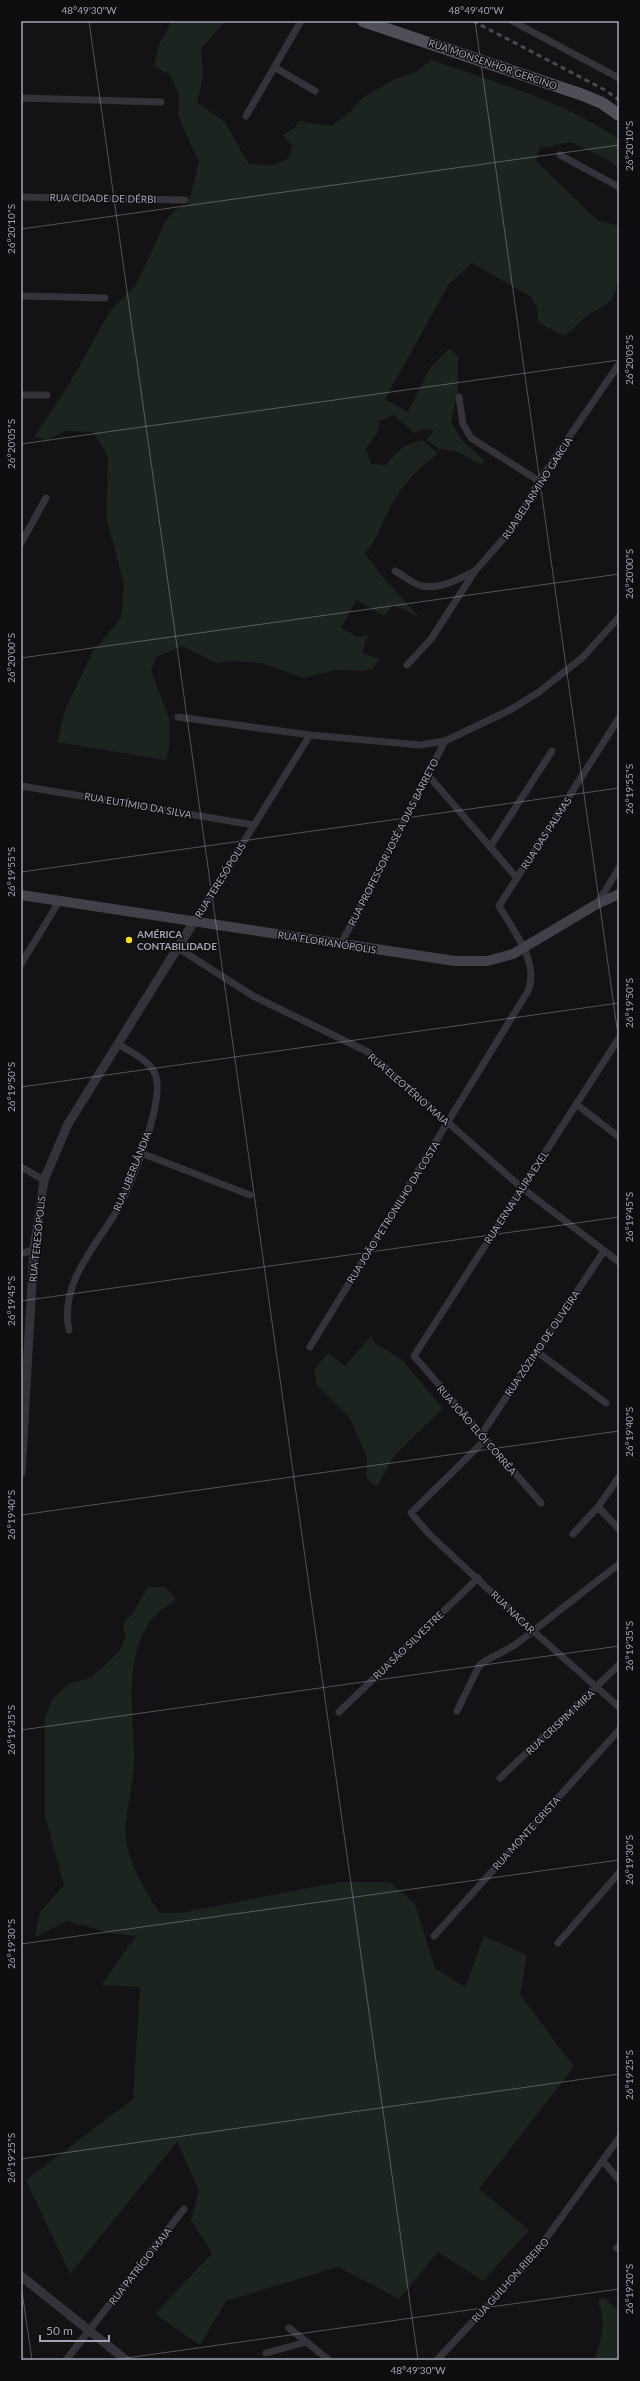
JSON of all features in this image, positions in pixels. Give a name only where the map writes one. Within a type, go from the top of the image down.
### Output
[{"type":"main road","name":"RUA MONSENHOR GERCINO","points":[[363,21],[569,90],[602,103],[619,115]]},
{"type":"main road","name":"RUA FLORIANÓPOLIS","points":[[21,895],[195,920],[455,961],[472,962],[499,958],[523,949],[597,904],[619,894]]},
{"type":"street","points":[[246,116],[301,21]]},
{"type":"street","points":[[512,21],[619,78]]},
{"type":"street","points":[[274,67],[315,91]]},
{"type":"street","points":[[21,98],[161,102]]},
{"type":"street","points":[[560,155],[619,187]]},
{"type":"street","name":"RUA CIDADE DE DÉRBI","points":[[21,197],[185,200]]},
{"type":"street","points":[[21,296],[105,298]]},
{"type":"street","name":"RUA BELARMINO GARCIA","points":[[407,665],[431,639],[475,571],[513,528],[539,481],[619,364]]},
{"type":"street","points":[[21,395],[48,395]]},
{"type":"street","points":[[459,397],[463,424],[471,438],[539,481]]},
{"type":"street","points":[[21,544],[46,498]]},
{"type":"street","points":[[395,571],[420,586],[429,587],[455,581],[475,571]]},
{"type":"street","points":[[178,717],[310,735],[420,746],[445,741],[510,710],[544,688],[583,657],[619,617]]},
{"type":"street","name":"RUA DAS PALMAS","points":[[523,949],[499,906],[619,718]]},
{"type":"street","name":"RUA TERESÓPOLIS","points":[[21,1473],[34,1249],[44,1180],[68,1124],[310,735]]},
{"type":"street","name":"RUA PROFESSOR JOSÉ A DIAS BARRETO","points":[[341,944],[445,741]]},
{"type":"street","points":[[490,847],[552,752]]},
{"type":"street","points":[[428,775],[517,878]]},
{"type":"street","name":"RUA EUTÍMIO DA SILVA","points":[[21,786],[254,825]]},
{"type":"street","points":[[597,904],[619,868]]},
{"type":"street","points":[[21,964],[60,900]]},
{"type":"street","name":"RUA ELEOTÉRIO MAIA","points":[[178,948],[253,996],[368,1052],[522,1188],[619,1262]]},
{"type":"street","name":"RUA JOÃO PETRONILHO DA COSTA","points":[[310,1347],[528,991],[530,985],[530,966],[523,949]]},
{"type":"street","name":"RUA ERNA LAURA EXEL","points":[[414,1356],[619,1038]]},
{"type":"street","name":"RUA UBERLÂNDIA","points":[[69,1330],[68,1307],[80,1269],[94,1243],[119,1207],[141,1153],[156,1106],[157,1080],[152,1069],[143,1060],[118,1044]]},
{"type":"street","points":[[576,1104],[619,1137]]},
{"type":"street","points":[[141,1153],[250,1194]]},
{"type":"street","points":[[21,1167],[44,1180]]},
{"type":"street","points":[[21,1254],[34,1249]]},
{"type":"street","name":"RUA ZÓZIMO DE OLIVEIRA","points":[[411,1513],[483,1438],[536,1352],[604,1251]]},
{"type":"street","points":[[21,1350],[29,1345]]},
{"type":"street","points":[[536,1352],[606,1403]]},
{"type":"street","name":"RUA JOÃO ELÓI CORRÊA","points":[[414,1356],[483,1438],[541,1503]]},
{"type":"street","points":[[573,1534],[598,1507],[619,1477]]},
{"type":"street","points":[[598,1507],[619,1529]]},
{"type":"street","name":"RUA NACAR","points":[[411,1513],[430,1534],[532,1630],[619,1707]]},
{"type":"street","points":[[456,1711],[480,1666],[485,1661],[507,1650],[619,1564]]},
{"type":"street","name":"RUA SÃO SILVESTRE","points":[[339,1712],[478,1578]]},
{"type":"street","name":"RUA CRISPIM MIRA","points":[[500,1778],[619,1665]]},
{"type":"street","name":"RUA MONTE CRISTA","points":[[434,1936],[619,1730]]},
{"type":"street","points":[[558,1943],[619,1873]]},
{"type":"street","name":"RUA GUILHON RIBEIRO","points":[[437,2360],[531,2259],[619,2138]]},
{"type":"street","points":[[603,2161],[619,2180]]},
{"type":"street","name":"RUA PATRÍCIO MAIA","points":[[66,2360],[184,2209]]},
{"type":"street","points":[[21,2276],[126,2360]]},
{"type":"street","points":[[289,2328],[329,2360]]},
{"type":"street","points":[[266,2354],[306,2342]]},
{"type":"shaded area","points":[[172,21],[225,21],[201,49],[203,77],[197,102],[225,122],[248,163],[269,166],[288,159],[292,145],[283,135],[293,129],[299,121],[332,126],[352,110],[361,99],[393,80],[416,72],[431,60],[552,103],[575,114],[619,139],[619,169],[608,160],[571,142],[540,148],[536,161],[597,220],[619,226],[619,253],[617,284],[615,293],[610,302],[589,314],[563,336],[538,322],[537,307],[531,297],[472,263],[449,284],[385,399],[408,412],[430,368],[449,349],[458,356],[458,389],[451,422],[462,440],[485,461],[479,464],[458,452],[439,449],[426,440],[434,431],[423,429],[414,433],[394,415],[380,421],[377,433],[366,449],[371,464],[385,465],[406,446],[417,441],[423,440],[438,454],[421,468],[401,490],[390,508],[374,541],[365,553],[382,576],[419,617],[393,605],[384,616],[356,600],[341,628],[358,637],[368,635],[362,653],[379,659],[373,669],[362,671],[337,670],[303,678],[261,663],[232,661],[216,663],[182,646],[156,657],[151,671],[169,718],[169,749],[166,760],[57,742],[65,710],[93,651],[121,618],[124,584],[106,517],[108,456],[93,432],[66,431],[47,440],[34,437],[68,386],[110,311],[136,285],[165,222],[176,209],[188,205],[199,162],[178,116],[179,95],[170,75],[154,66],[159,45]]},
{"type":"shaded area","points":[[371,1336],[376,1344],[402,1360],[443,1408],[394,1456],[377,1487],[366,1478],[367,1457],[349,1417],[317,1385],[314,1370],[328,1353],[345,1366]]},
{"type":"shaded area","points":[[148,1587],[165,1587],[176,1599],[158,1613],[149,1623],[140,1640],[135,1657],[132,1675],[134,1766],[127,1815],[126,1835],[127,1845],[136,1872],[160,1913],[180,1913],[339,1882],[390,1882],[415,1904],[435,1968],[465,1987],[484,1936],[527,1955],[520,1994],[574,2067],[479,2189],[529,2230],[483,2281],[438,2252],[399,2299],[338,2267],[226,2301],[200,2345],[155,2314],[212,2253],[191,2220],[199,2191],[177,2142],[70,2274],[26,2180],[133,2099],[140,1987],[101,1985],[136,1936],[114,1934],[67,1921],[35,1937],[40,1912],[64,1885],[45,1816],[45,1718],[52,1699],[70,1683],[90,1678],[120,1650],[126,1636],[123,1629],[124,1622],[133,1613]]},
{"type":"shaded area","points":[[603,2297],[619,2311],[619,2360],[594,2360],[601,2338],[603,2324],[598,2302]]},
{"type":"railway","points":[[473,21],[605,90],[619,100]]},
{"type":"place","name":"AMÉRICA CONTABILIDADE","points":[[129,940]]}]
